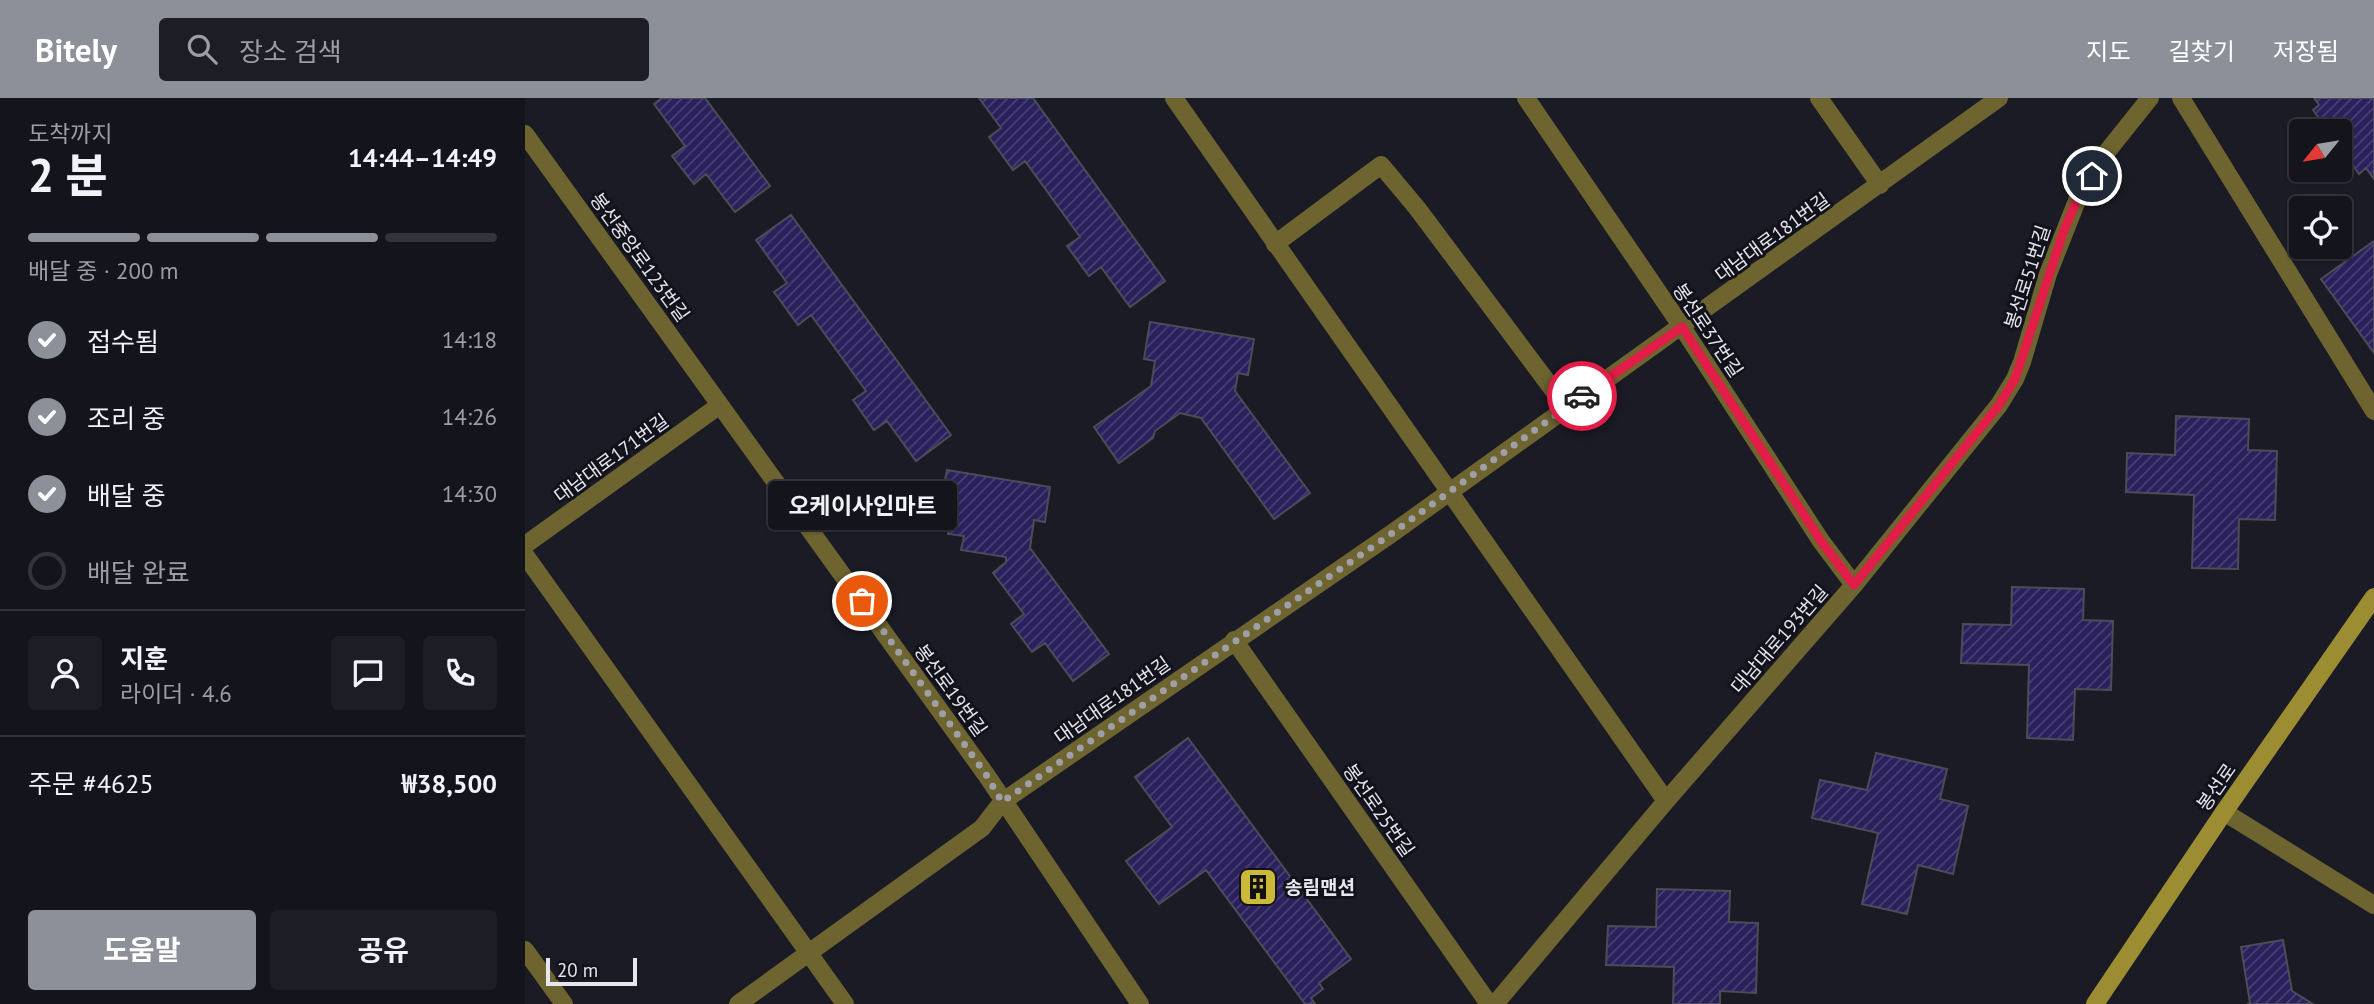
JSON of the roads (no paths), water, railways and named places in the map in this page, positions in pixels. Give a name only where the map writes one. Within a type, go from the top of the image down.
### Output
[{"type":"main road","name":"봉선로","points":[[2095,1004],[2224,812],[2374,597]]},
{"type":"street","points":[[1174,98],[1666,801]]},
{"type":"street","name":"봉선로37번길","points":[[1527,98],[1682,327],[1821,541],[1854,585]]},
{"type":"street","points":[[1819,98],[1880,185]]},
{"type":"street","name":"대남대로181번길","points":[[738,1004],[982,828],[1002,802],[1391,534],[1999,98]]},
{"type":"street","name":"봉선로51번길","points":[[1999,405],[2022,362],[2048,274],[2078,198],[2105,153],[2150,98]]},
{"type":"street","points":[[2181,98],[2374,411]]},
{"type":"street","name":"봉선중앙로123번길","points":[[525,134],[720,405]]},
{"type":"street","points":[[1275,244],[1381,165],[1417,208],[1566,407]]},
{"type":"street","name":"대남대로171번길","points":[[525,545],[720,405]]},
{"type":"street","name":"봉선로19번길","points":[[720,405],[979,764],[1140,1004]]},
{"type":"street","name":"대남대로193번길","points":[[1495,1004],[1666,801],[1854,585],[1999,405]]},
{"type":"street","points":[[525,555],[845,1004]]},
{"type":"street","name":"봉선로25번길","points":[[1234,640],[1489,1004]]},
{"type":"street","points":[[2224,812],[2374,905]]},
{"type":"street","points":[[525,950],[564,1004]]},
{"type":"place","name":"오케이사인마트","points":[[862,601]]},
{"type":"place","name":"송림맨션","points":[[1258,887]]}]
